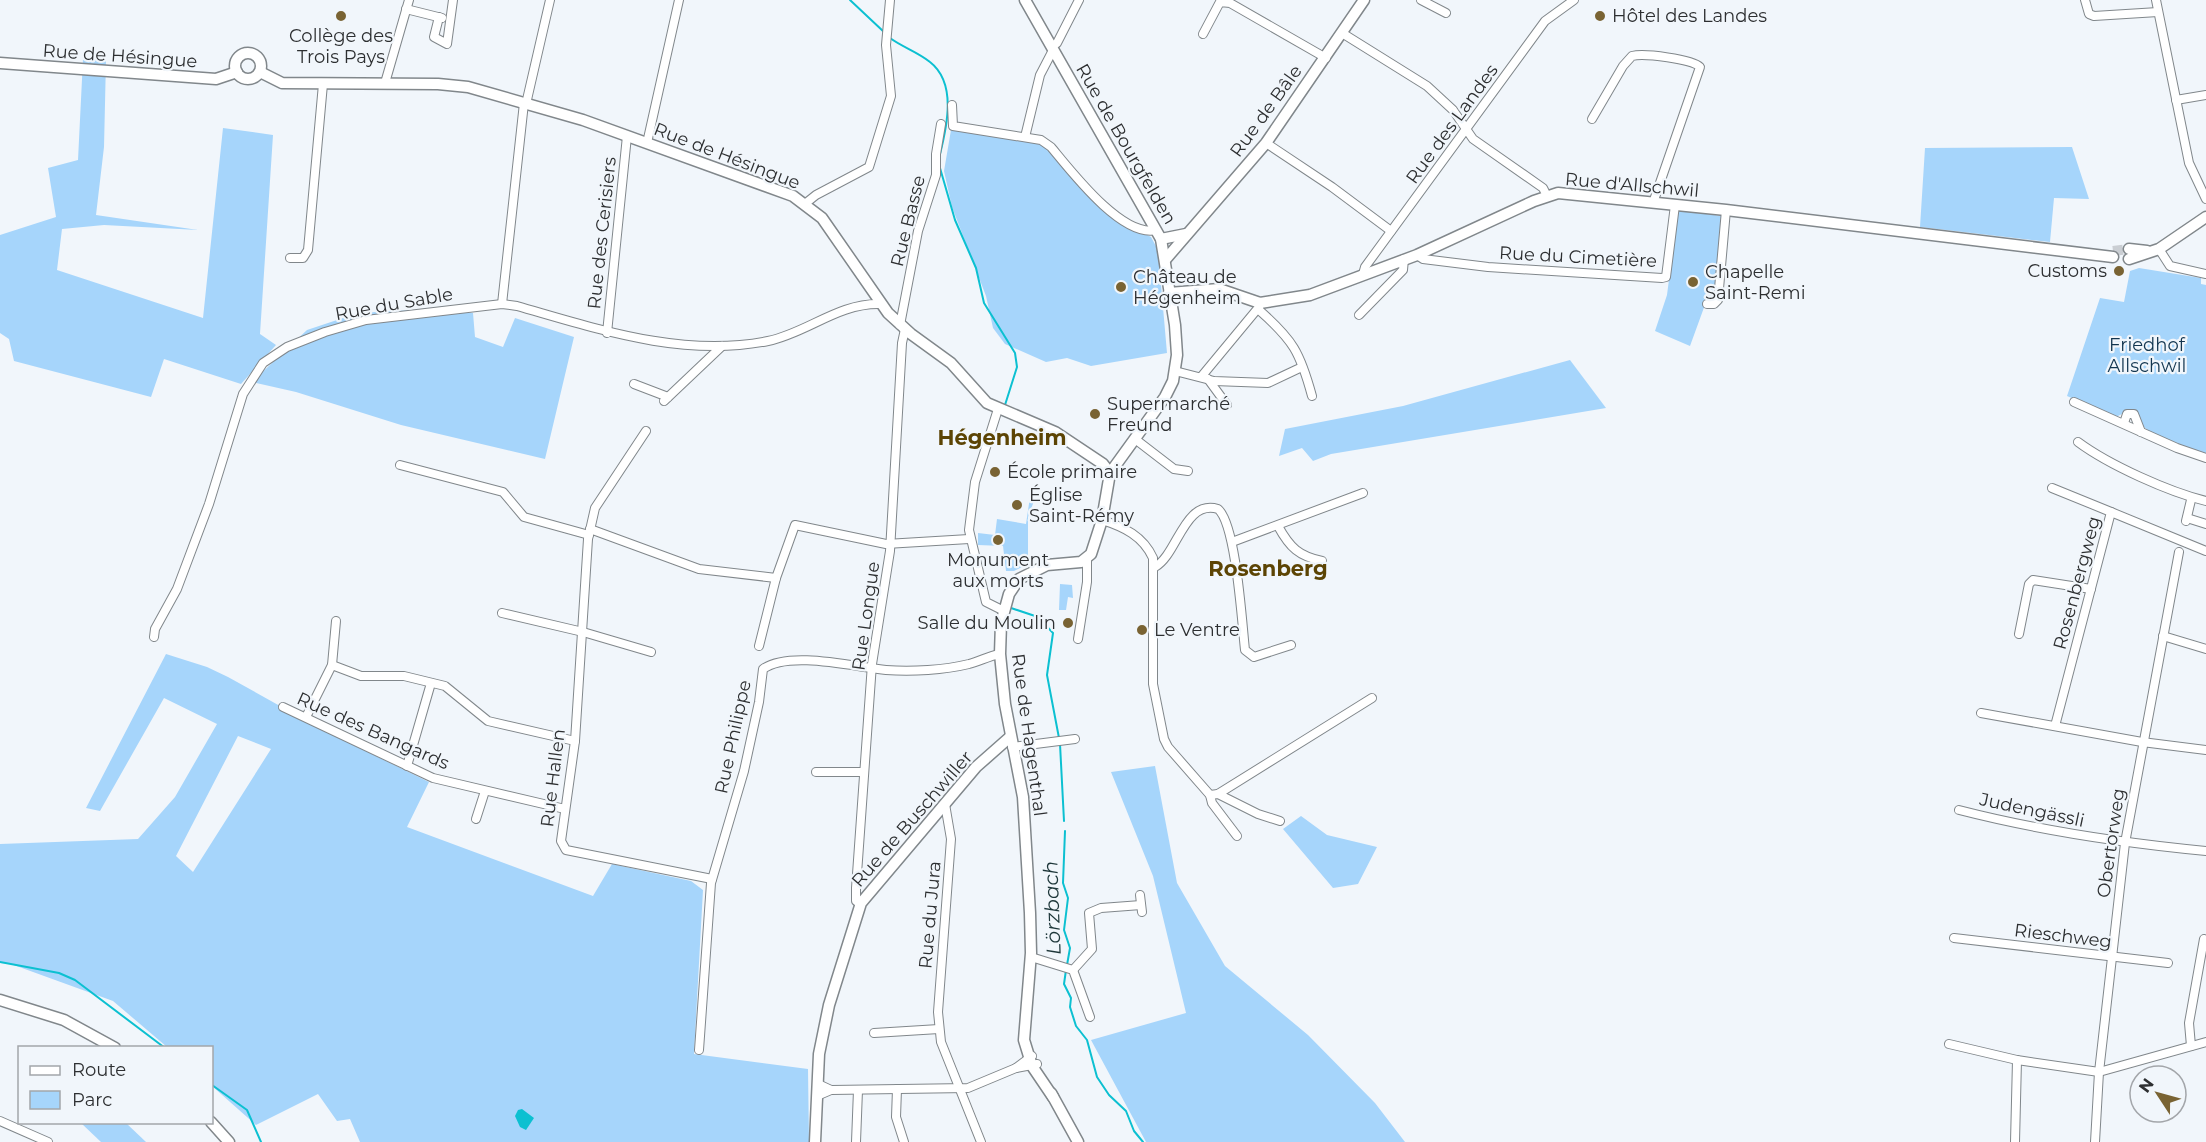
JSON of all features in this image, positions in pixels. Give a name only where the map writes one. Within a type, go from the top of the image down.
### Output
[{"type":"main road","name":"Rue de Bourgfelden","points":[[1025,0],[1159,234],[1165,260],[1168,293],[1175,325],[1175,371],[1165,397],[1110,473]]},
{"type":"main road","name":"Rue de Bâle","points":[[1165,260],[1266,143],[1364,0]]},
{"type":"main road","points":[[245,54],[258,58],[260,72],[250,79],[242,78],[237,72],[236,63],[245,54]]},
{"type":"main road","name":"Rue de Hésingue","points":[[0,63],[216,79],[237,72]]},
{"type":"main road","name":"Rue de Hésingue","points":[[260,72],[282,83],[454,85],[525,103],[775,188],[806,203],[822,218],[880,304],[903,327],[951,363],[977,394],[998,409],[1047,428],[1088,457],[1103,464],[1110,473]]},
{"type":"main road","name":"Rue d'Allschwil","points":[[1168,293],[1219,289],[1260,306],[1310,295],[1417,255],[1547,196],[1573,193],[2110,255]]},
{"type":"main road","points":[[2129,254],[2159,249],[2206,217]]},
{"type":"main road","points":[[1159,234],[1186,234]]},
{"type":"main road","points":[[1087,559],[1094,548],[1102,520],[1110,473]]},
{"type":"main road","name":"Rue de Hagenthal","points":[[1078,1142],[1033,1061],[1025,1026],[1031,957],[1023,797],[1011,742],[1000,654],[1004,611],[1012,587],[1029,572],[1047,565],[1087,559]]},
{"type":"main road","name":"Rue de Buschwiller","points":[[815,1142],[819,1054],[829,1005],[861,903],[976,767],[1011,742]]},
{"type":"main road","points":[[0,1000],[64,1020],[113,1046]]},
{"type":"main road","points":[[213,1124],[229,1142]]},
{"type":"street","points":[[385,83],[409,0]]},
{"type":"street","points":[[439,17],[434,37],[447,44],[453,0]]},
{"type":"street","points":[[502,304],[525,103],[550,0]]},
{"type":"street","points":[[646,143],[680,0]]},
{"type":"street","points":[[806,203],[816,195],[869,167],[891,96],[886,45],[890,0]]},
{"type":"street","points":[[1025,137],[1040,75],[1052,48],[1057,43],[1079,0]]},
{"type":"street","points":[[1421,0],[1446,13]]},
{"type":"street","name":"Rue des Landes","points":[[1363,274],[1365,267],[1467,131],[1545,21],[1574,0]]},
{"type":"street","points":[[2085,0],[2089,14],[2094,16],[2158,12]]},
{"type":"street","points":[[2156,0],[2188,163],[2206,199]]},
{"type":"street","points":[[1203,34],[1219,1],[1230,3],[1326,58]]},
{"type":"street","points":[[406,9],[449,20]]},
{"type":"street","points":[[1342,33],[1427,86],[1453,110],[1473,139],[1543,188],[1547,196]]},
{"type":"street","points":[[1592,119],[1623,66],[1632,56],[1651,55],[1693,62],[1700,67],[1653,203]]},
{"type":"street","points":[[290,258],[303,258],[308,250],[323,84]]},
{"type":"street","points":[[2176,100],[2206,95]]},
{"type":"street","points":[[952,105],[953,126],[1041,140],[1051,147],[1102,205],[1141,228],[1159,234]]},
{"type":"street","name":"Rue Basse","points":[[903,327],[918,231],[936,175],[936,154],[941,124]]},
{"type":"street","name":"Rue des Cerisiers","points":[[607,333],[627,136]]},
{"type":"street","points":[[1266,143],[1307,169],[1391,231]]},
{"type":"street","name":"Rue du Cimetière","points":[[1417,255],[1423,259],[1488,267],[1662,278],[1666,277],[1675,205]]},
{"type":"street","points":[[1707,304],[1714,304],[1718,300],[1726,210]]},
{"type":"street","points":[[2159,249],[2170,266],[2202,273]]},
{"type":"street","points":[[1359,315],[1403,270],[1404,259]]},
{"type":"street","name":"Rue du Sable","points":[[154,637],[155,629],[177,589],[209,504],[243,394],[263,363],[287,347],[325,332],[366,320],[502,304],[517,306],[607,333],[667,342],[722,346],[769,341],[842,310],[880,304]]},
{"type":"street","points":[[1205,378],[1260,306],[1294,345],[1312,396]]},
{"type":"street","name":"Rue Longue","points":[[861,903],[856,901],[856,888],[864,772],[873,667],[890,544],[903,327]]},
{"type":"street","points":[[634,384],[666,399],[722,346]]},
{"type":"street","points":[[1175,371],[1205,378],[1268,383],[1302,367]]},
{"type":"street","points":[[1205,378],[1227,405]]},
{"type":"street","points":[[2074,402],[2206,458]]},
{"type":"street","points":[[998,409],[975,483],[970,506],[969,539],[986,602],[1004,611]]},
{"type":"street","points":[[2124,423],[2127,414],[2134,414],[2141,432]]},
{"type":"street","name":"Rue Hallen","points":[[646,431],[600,500],[589,532],[584,564],[583,632],[577,682],[574,741],[561,841],[566,850],[712,879]]},
{"type":"street","points":[[1135,439],[1174,469],[1188,471]]},
{"type":"street","points":[[2078,442],[2090,452],[2117,465],[2187,496],[2206,501]]},
{"type":"street","points":[[400,465],[503,492],[524,517],[589,532],[699,569],[776,578]]},
{"type":"street","points":[[2052,488],[2111,512]]},
{"type":"street","points":[[1232,542],[1363,493]]},
{"type":"street","points":[[2191,500],[2186,519],[2206,524]]},
{"type":"street","points":[[1155,567],[1162,562],[1193,515],[1206,507],[1218,509],[1224,514],[1232,542],[1245,650],[1254,657],[1291,645]]},
{"type":"street","name":"Rosenbergweg","points":[[2055,726],[2111,512],[2206,551]]},
{"type":"street","points":[[1102,520],[1122,527],[1143,542],[1153,558],[1155,567],[1153,684],[1164,739],[1168,747],[1214,794],[1258,814],[1280,821]]},
{"type":"street","points":[[759,646],[791,529],[799,524],[890,544],[969,539]]},
{"type":"street","points":[[1278,526],[1303,557],[1322,561]]},
{"type":"street","name":"Obertorweg","points":[[2095,1142],[2099,1072],[2125,843],[2179,552]]},
{"type":"street","points":[[1077,639],[1087,582],[1087,559]]},
{"type":"street","points":[[2019,634],[2029,584],[2033,580],[2091,589]]},
{"type":"street","points":[[502,613],[583,632],[651,652]]},
{"type":"street","points":[[306,717],[332,665],[336,621]]},
{"type":"street","points":[[2163,636],[2206,649]]},
{"type":"street","name":"Rue Philippe","points":[[699,1050],[712,879],[744,771],[759,702],[763,669],[778,662],[808,662],[886,670],[951,667],[1000,654]]},
{"type":"street","points":[[332,665],[361,676],[404,676],[445,686],[488,721],[574,741]]},
{"type":"street","points":[[407,766],[431,683]]},
{"type":"street","points":[[1237,836],[1212,803],[1214,794],[1372,698]]},
{"type":"street","name":"Rue des Bangards","points":[[284,707],[433,778],[565,809]]},
{"type":"street","points":[[1981,713],[2142,742],[2206,750]]},
{"type":"street","points":[[1011,742],[1075,739]]},
{"type":"street","points":[[816,772],[864,772]]},
{"type":"street","points":[[476,819],[485,791]]},
{"type":"street","name":"Rue du Jura","points":[[945,804],[951,839],[938,1012],[939,1029],[958,1088],[981,1142]]},
{"type":"street","name":"Judengässli","points":[[1959,810],[2050,831],[2125,843],[2206,851]]},
{"type":"street","points":[[1069,969],[1092,949],[1089,913],[1101,908],[1142,908],[1140,895]]},
{"type":"street","name":"Rieschweg","points":[[1954,938],[2168,963]]},
{"type":"street","points":[[2192,1046],[2189,1023],[2204,939]]},
{"type":"street","points":[[1031,957],[1069,969],[1090,1017]]},
{"type":"street","points":[[874,1033],[939,1029]]},
{"type":"street","points":[[1948,1044],[2018,1060],[2099,1072],[2206,1042]]},
{"type":"street","points":[[2015,1142],[2018,1060]]},
{"type":"street","points":[[817,1096],[831,1090],[974,1086],[1033,1061]]},
{"type":"street","points":[[818,1084],[831,1090]]},
{"type":"street","points":[[897,1089],[896,1117],[904,1142]]},
{"type":"street","points":[[856,1142],[858,1090]]},
{"type":"street","points":[[0,1121],[48,1142]]},
{"type":"green space","points":[[83,59],[106,60],[104,147],[96,215],[198,230],[104,225],[62,229],[57,270],[203,318],[223,128],[273,135],[260,334],[276,345],[241,384],[164,359],[151,397],[14,361],[9,339],[0,333],[0,235],[56,217],[48,168],[78,160]]},
{"type":"green space","points":[[951,130],[1038,141],[1046,145],[1116,218],[1151,237],[1158,250],[1167,353],[1091,366],[1067,358],[1046,362],[1005,344],[993,328],[986,296],[952,207],[944,171]]},
{"type":"green space","points":[[2072,147],[2089,199],[2054,198],[2050,242],[1920,227],[1925,148]]},
{"type":"green space","points":[[1678,210],[1721,216],[1714,301],[1706,302],[1690,346],[1655,331],[1667,295]]},
{"type":"green space","name":"Friedhof Allschwil","points":[[2139,268],[2201,278],[2201,284],[2206,285],[2206,455],[2150,432],[2143,426],[2138,414],[2126,412],[2116,417],[2067,396],[2100,298],[2124,302],[2130,271]]},
{"type":"green space","points":[[413,310],[473,313],[475,337],[503,347],[515,318],[574,337],[545,459],[401,425],[296,392],[252,382],[307,330],[358,313]]},
{"type":"green space","points":[[1570,360],[1606,408],[1331,454],[1313,461],[1302,448],[1279,456],[1285,429],[1403,406]]},
{"type":"green space","points":[[1037,493],[1028,517],[1028,564],[1014,571],[1006,571],[1003,546],[978,545],[978,533],[995,535],[997,519],[1026,524],[1030,497]]},
{"type":"green space","points":[[1060,584],[1072,585],[1073,598],[1068,597],[1066,610],[1059,610]]},
{"type":"green space","points":[[166,654],[207,667],[228,677],[323,730],[429,782],[407,827],[593,896],[612,864],[691,881],[703,890],[694,1054],[808,1069],[809,1142],[360,1142],[350,1119],[337,1121],[318,1094],[256,1125],[213,1087],[213,1046],[166,1046],[113,1001],[11,964],[0,963],[0,844],[138,839],[175,797],[217,724],[164,698],[100,811],[86,808]],"holes":[[[238,736],[271,749],[193,872],[176,856]]]},
{"type":"green space","points":[[1155,766],[1177,883],[1225,966],[1308,1035],[1375,1103],[1405,1142],[1146,1142],[1091,1040],[1186,1013],[1153,876],[1111,772]]},
{"type":"green space","points":[[1301,816],[1327,835],[1377,847],[1358,884],[1333,888],[1283,829]]},
{"type":"green space","points":[[82,1124],[127,1124],[146,1142],[101,1142]]},
{"type":"shaded area","points":[[522,1109],[534,1118],[526,1130],[520,1127],[515,1116],[518,1110]]},
{"type":"waterway","points":[[850,0],[884,32]]},
{"type":"waterway","points":[[890,38],[930,62],[944,81],[948,105],[940,154]]},
{"type":"waterway","points":[[940,168],[955,220],[976,268],[984,303],[1015,353],[1017,367],[1005,405]]},
{"type":"waterway","points":[[1011,608],[1038,617],[1053,633],[1047,675],[1059,738]]},
{"type":"waterway","points":[[1060,744],[1064,821]]},
{"type":"waterway","name":"Lörzbach","points":[[1065,831],[1063,883],[1068,898],[1064,930],[1070,948],[1067,965]]},
{"type":"waterway","points":[[0,962],[59,973],[75,980],[162,1046]]},
{"type":"waterway","name":"Lörzbach","points":[[1066,970],[1064,984],[1071,998],[1070,1007],[1076,1026],[1087,1040],[1097,1077],[1109,1095],[1126,1111],[1134,1131],[1143,1142]]},
{"type":"waterway","points":[[213,1086],[247,1110],[261,1142]]},
{"type":"tunnel","points":[[2113,251],[2129,249]]},
{"type":"place","name":"Collège des Trois Pays","points":[[341,16]]},
{"type":"place","name":"Hôtel des Landes","points":[[1600,16]]},
{"type":"place","name":"Customs","points":[[2119,271]]},
{"type":"place","name":"Chapelle Saint-Remi","points":[[1693,282]]},
{"type":"place","name":"Château de Hégenheim","points":[[1121,287]]},
{"type":"place","name":"Supermarché Freund","points":[[1095,414]]},
{"type":"place","name":"École primaire","points":[[995,472]]},
{"type":"place","name":"Église Saint-Rémy","points":[[1017,505]]},
{"type":"place","name":"Monument aux morts","points":[[998,540]]},
{"type":"place","name":"Salle du Moulin","points":[[1068,623]]},
{"type":"place","name":"Le Ventre","points":[[1142,630]]},
{"type":"district","name":"Hégenheim","points":[[1002,438]]},
{"type":"district","name":"Rosenberg","points":[[1268,569]]}]
